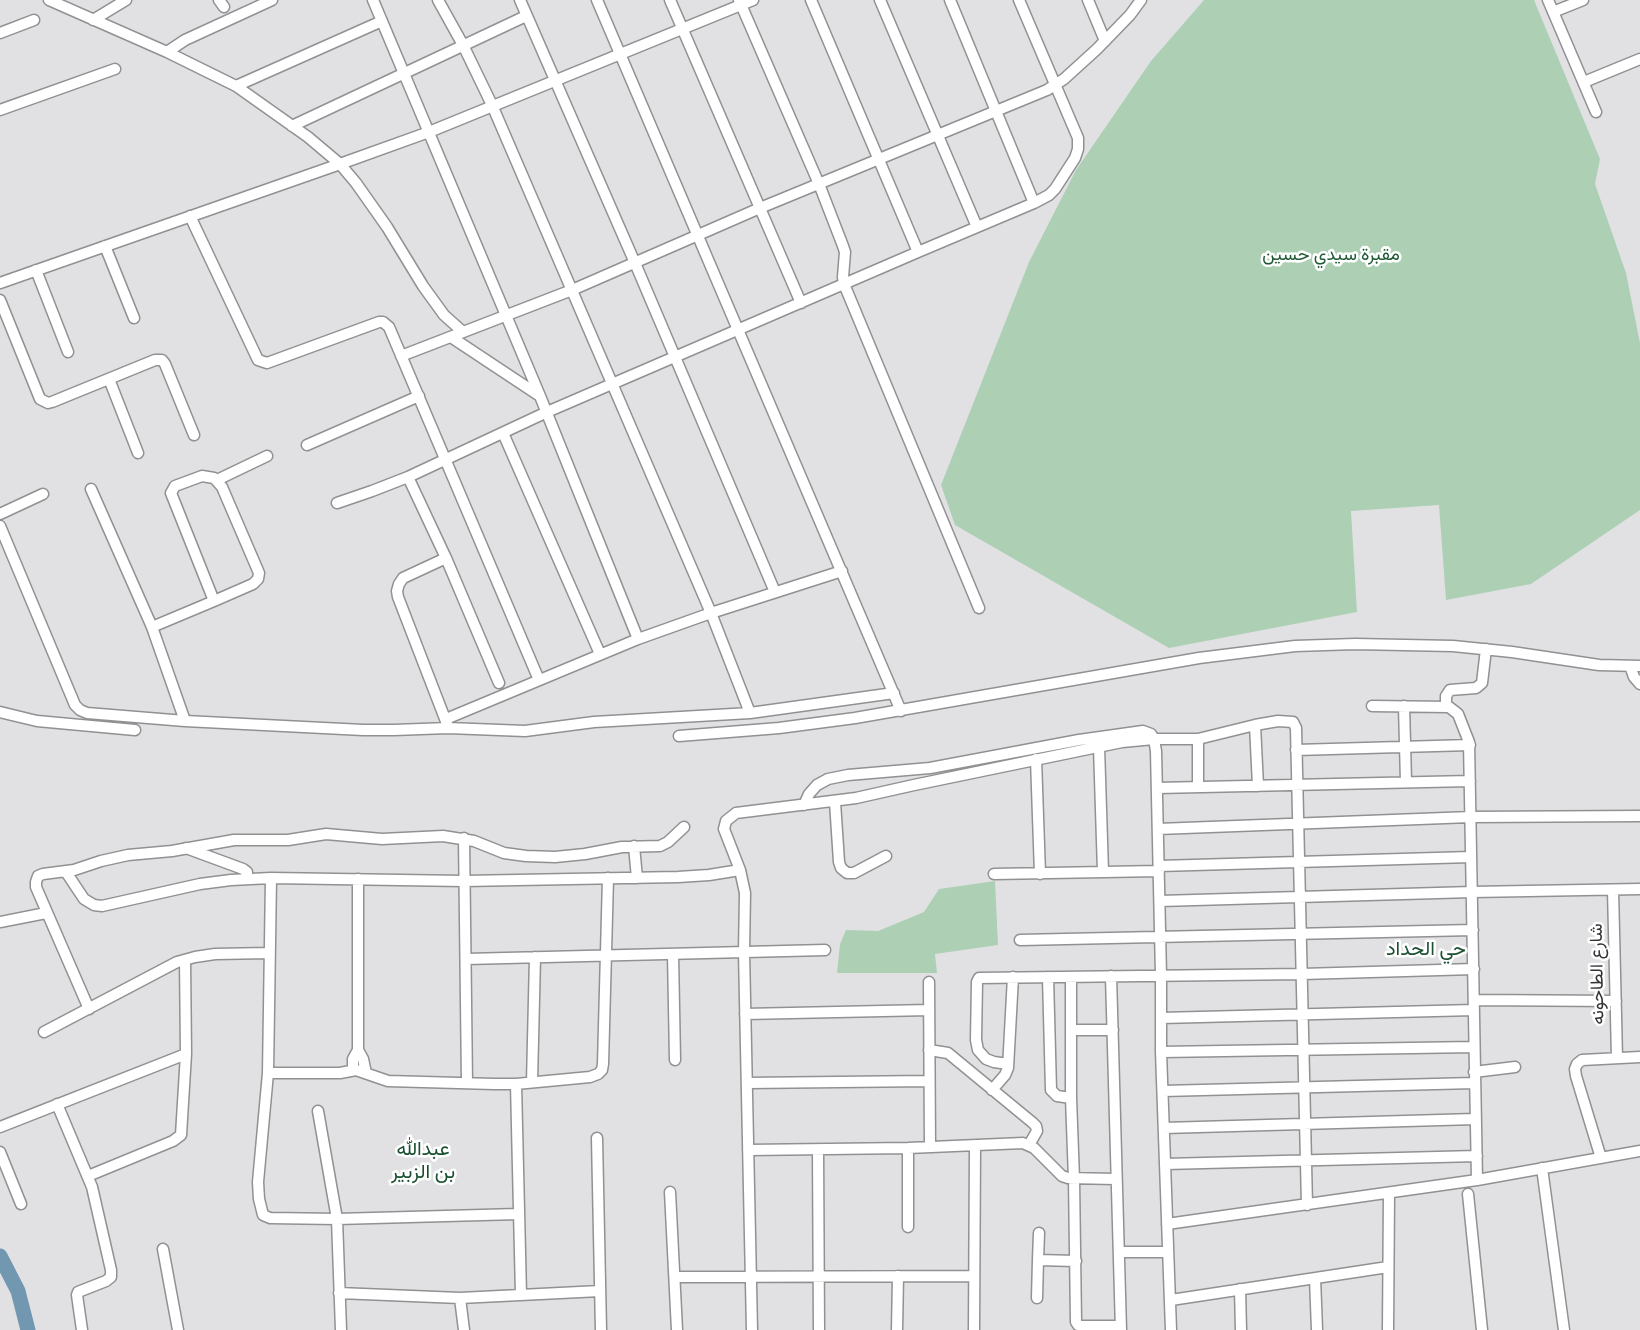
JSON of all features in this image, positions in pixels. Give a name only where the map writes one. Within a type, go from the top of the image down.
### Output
[{"type":"street","points":[[49,0],[236,86],[340,164],[369,200],[444,315],[463,332]]},
{"type":"street","points":[[93,20],[126,0]]},
{"type":"street","points":[[166,52],[178,44],[272,0]]},
{"type":"street","points":[[373,0],[540,396],[638,639]]},
{"type":"street","points":[[438,0],[492,105],[711,613],[750,713]]},
{"type":"street","points":[[520,0],[775,592]]},
{"type":"street","points":[[597,0],[901,711]]},
{"type":"street","points":[[670,0],[801,303]]},
{"type":"street","points":[[0,283],[429,132],[683,28],[740,2],[753,0]]},
{"type":"street","points":[[811,0],[918,252]]},
{"type":"street","points":[[880,0],[977,228]]},
{"type":"street","points":[[950,0],[1034,203]]},
{"type":"street","points":[[337,503],[408,477],[546,412],[1042,200],[1056,189],[1078,149],[1076,133],[1019,0]]},
{"type":"street","points":[[1088,0],[1105,41]]},
{"type":"street","points":[[401,356],[572,290],[760,208],[1047,90],[1074,71],[1130,15],[1141,0]]},
{"type":"street","points":[[1548,0],[1596,112]]},
{"type":"street","points":[[1553,12],[1583,0]]},
{"type":"street","points":[[740,2],[819,184],[845,252],[844,284],[979,608]]},
{"type":"street","points":[[292,126],[526,16]]},
{"type":"street","points":[[0,33],[34,20]]},
{"type":"street","points":[[236,86],[382,21]]},
{"type":"street","points":[[1584,82],[1640,59]]},
{"type":"street","points":[[0,110],[115,69]]},
{"type":"street","points":[[190,216],[258,360],[267,363],[379,322],[389,327],[539,680]]},
{"type":"street","points":[[105,246],[134,318]]},
{"type":"street","points":[[36,270],[68,352]]},
{"type":"street","points":[[0,300],[40,399],[48,403],[52,402],[159,360],[164,362],[194,435]]},
{"type":"street","points":[[451,337],[540,396]]},
{"type":"street","points":[[109,379],[138,453]]},
{"type":"street","points":[[307,445],[419,396]]},
{"type":"street","points":[[503,433],[600,654]]},
{"type":"street","points":[[217,480],[267,456]]},
{"type":"street","points":[[152,627],[214,601],[253,584],[259,576],[222,487],[210,476],[198,477],[175,486],[171,493],[214,601]]},
{"type":"street","points":[[408,477],[446,558],[499,683]]},
{"type":"street","points":[[91,489],[152,627],[185,721]]},
{"type":"street","points":[[0,514],[43,494]]},
{"type":"street","points":[[0,526],[77,708],[87,713],[185,721],[375,730],[447,723],[525,731],[594,722],[706,717],[772,711],[894,693]]},
{"type":"street","points":[[446,558],[403,578],[397,594],[447,723]]},
{"type":"street","points":[[447,723],[539,680],[638,639],[711,613],[842,572]]},
{"type":"street","points":[[679,736],[779,728],[901,711],[1198,658],[1275,648],[1356,644],[1486,649],[1580,663],[1635,666],[1634,677],[1640,684]]},
{"type":"street","points":[[1446,706],[1447,693],[1450,690],[1476,688],[1482,683],[1486,649]]},
{"type":"street","points":[[1372,706],[1446,706],[1453,708],[1458,714],[1470,745],[1477,1180]]},
{"type":"street","points":[[1404,706],[1406,782]]},
{"type":"street","points":[[772,711],[779,728]]},
{"type":"street","points":[[0,712],[37,721],[135,730]]},
{"type":"street","points":[[752,1330],[744,952],[745,893],[740,870],[724,833],[724,825],[728,818],[736,813],[872,795],[1122,742],[1198,739],[1255,725],[1293,722],[1296,726],[1307,1205]]},
{"type":"street","points":[[1255,725],[1258,786]]},
{"type":"street","points":[[804,805],[809,794],[817,785],[828,779],[848,774],[930,768],[1079,740],[1143,731],[1149,732],[1154,739],[1161,938],[1161,1052],[1171,1330]]},
{"type":"street","points":[[1198,739],[1198,787]]},
{"type":"street","points":[[1296,750],[1470,745]]},
{"type":"street","points":[[1099,747],[1103,872]]},
{"type":"street","points":[[1036,759],[1040,874]]},
{"type":"street","points":[[1157,788],[1470,781]]},
{"type":"street","points":[[835,801],[841,868],[847,873],[854,873],[886,856]]},
{"type":"street","points":[[1158,829],[1471,817],[1640,816]]},
{"type":"street","points":[[89,1009],[36,887],[38,876],[43,874],[66,872],[121,856],[234,840],[288,840],[326,834],[382,839],[443,836],[465,838],[504,853],[540,857],[570,856],[634,846],[660,846],[668,842],[684,827]]},
{"type":"street","points":[[465,838],[467,1083]]},
{"type":"street","points":[[634,846],[637,878]]},
{"type":"street","points":[[186,848],[243,869],[247,879]]},
{"type":"street","points":[[994,874],[1103,872],[1299,862],[1471,857]]},
{"type":"street","points":[[66,872],[84,899],[98,906],[200,884],[247,879],[464,881],[694,877],[740,870]]},
{"type":"street","points":[[271,878],[268,1073],[259,1168],[259,1199],[263,1215],[270,1218],[337,1220],[518,1214]]},
{"type":"street","points":[[268,1073],[340,1073],[359,1070],[388,1081],[516,1084],[590,1077],[598,1074],[602,1070],[608,878]]},
{"type":"street","points":[[353,1070],[353,1059],[358,1050],[358,879]]},
{"type":"street","points":[[1160,901],[1640,889]]},
{"type":"street","name":"شارع الطاحونه","points":[[1614,890],[1617,1058]]},
{"type":"street","points":[[0,922],[46,913]]},
{"type":"street","points":[[1020,940],[1473,930]]},
{"type":"street","points":[[466,959],[825,950]]},
{"type":"street","points":[[44,1032],[185,960],[215,954],[269,953]]},
{"type":"street","points":[[673,954],[675,1060]]},
{"type":"street","points":[[532,1082],[535,957]]},
{"type":"street","points":[[88,1176],[173,1141],[181,1135],[186,1054],[185,960]]},
{"type":"street","points":[[1008,1064],[986,1059],[978,1050],[976,1040],[977,982],[981,978],[1302,974],[1474,969]]},
{"type":"street","points":[[1071,977],[1071,1098],[1078,1325],[1121,1328],[1111,976]]},
{"type":"street","points":[[992,1090],[1005,1076],[1008,1064],[1013,977]]},
{"type":"street","points":[[1048,977],[1051,1090],[1057,1096],[1071,1098]]},
{"type":"street","points":[[929,982],[930,1147]]},
{"type":"street","points":[[1161,1018],[1616,1001]]},
{"type":"street","points":[[745,1014],[929,1010]]},
{"type":"street","points":[[1071,1030],[1113,1030]]},
{"type":"street","points":[[1161,1052],[1474,1047]]},
{"type":"street","points":[[358,1050],[366,1073]]},
{"type":"street","points":[[929,1050],[948,1053],[1036,1126],[1036,1135],[1029,1145]]},
{"type":"street","points":[[0,1127],[186,1054]]},
{"type":"street","points":[[1601,1158],[1575,1070],[1582,1060],[1640,1057]]},
{"type":"street","points":[[1164,1091],[1474,1077],[1515,1067]]},
{"type":"street","points":[[747,1083],[929,1081]]},
{"type":"street","points":[[516,1084],[521,1295]]},
{"type":"street","points":[[57,1104],[88,1176],[96,1201],[111,1274],[106,1281],[78,1292],[82,1330]]},
{"type":"street","points":[[318,1111],[337,1220],[341,1330]]},
{"type":"street","points":[[1164,1128],[1475,1119]]},
{"type":"street","points":[[597,1138],[601,1330]]},
{"type":"street","points":[[748,1150],[908,1148],[1016,1143],[1034,1148],[1062,1176],[1074,1179],[1116,1179]]},
{"type":"street","points":[[974,1330],[975,1146]]},
{"type":"street","points":[[908,1148],[908,1227]]},
{"type":"street","points":[[818,1150],[819,1330]]},
{"type":"street","points":[[1167,1224],[1389,1194],[1640,1150]]},
{"type":"street","points":[[0,1152],[21,1204]]},
{"type":"street","points":[[1165,1164],[1477,1156]]},
{"type":"street","points":[[1542,1168],[1564,1330]]},
{"type":"street","points":[[670,1192],[677,1330]]},
{"type":"street","points":[[1388,1330],[1389,1194]]},
{"type":"street","points":[[1468,1194],[1482,1330]]},
{"type":"street","points":[[1037,1298],[1039,1233]]},
{"type":"street","points":[[163,1249],[178,1330]]},
{"type":"street","points":[[1119,1252],[1168,1252]]},
{"type":"street","points":[[1038,1260],[1076,1261]]},
{"type":"street","points":[[1171,1300],[1388,1267]]},
{"type":"street","points":[[675,1277],[974,1275]]},
{"type":"street","points":[[897,1330],[898,1276]]},
{"type":"street","points":[[1315,1278],[1317,1330]]},
{"type":"street","points":[[1240,1289],[1240,1330]]},
{"type":"street","points":[[339,1293],[460,1298],[600,1291]]},
{"type":"street","points":[[460,1298],[464,1330]]},
{"type":"green space","name":"مقبرة سيدي حسين","points":[[1204,0],[1534,0],[1600,159],[1595,184],[1626,273],[1640,343],[1640,510],[1531,584],[1446,600],[1439,505],[1351,511],[1357,612],[1169,648],[955,525],[941,485],[1029,262],[1076,170],[1151,61]]},
{"type":"green space","points":[[995,881],[998,945],[935,954],[937,973],[837,973],[840,944],[846,930],[878,931],[924,912],[939,889]]},
{"type":"waterway","points":[[0,1256],[18,1291],[28,1330]]},
{"type":"district","name":"حي الحداد","points":[[1426,951]]},
{"type":"district","name":"عبدالله بن الزبير","points":[[423,1162]]}]
